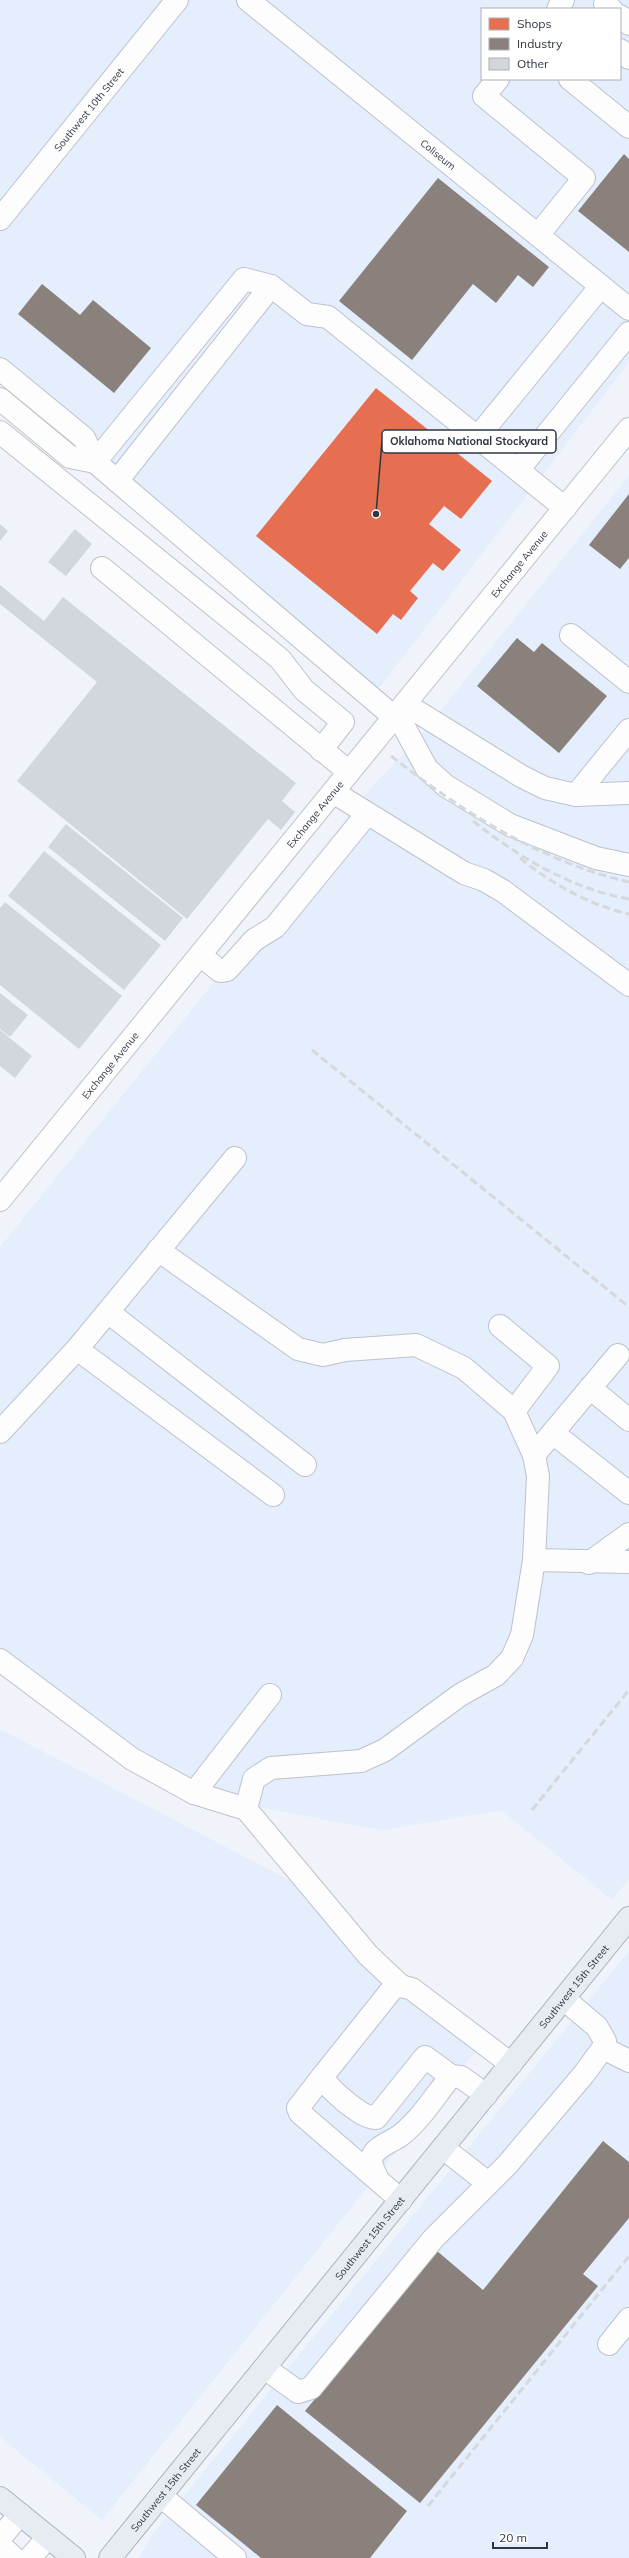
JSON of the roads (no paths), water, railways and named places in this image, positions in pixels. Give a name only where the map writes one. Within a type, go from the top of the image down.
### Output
[{"type":"main road","name":"Southwest 15th Street","points":[[110,2558],[629,1918]]},
{"type":"main road","points":[[0,2498],[74,2558]]},
{"type":"street","name":"Southwest 10th Street","points":[[0,219],[177,0]]},
{"type":"street","name":"Coliseum","points":[[248,0],[629,309]]},
{"type":"street","points":[[621,17],[629,24]]},
{"type":"street","points":[[621,51],[629,58]]},
{"type":"street","points":[[497,80],[484,96],[584,178],[538,235]]},
{"type":"street","points":[[571,80],[629,127]]},
{"type":"street","points":[[95,462],[244,279],[271,286],[306,314],[328,317],[565,508]]},
{"type":"street","points":[[117,480],[271,286]]},
{"type":"street","points":[[477,438],[601,286]]},
{"type":"street","points":[[518,470],[629,334]]},
{"type":"street","points":[[0,369],[84,438],[95,462],[300,636],[329,664],[399,711],[545,788],[576,794],[629,792]]},
{"type":"street","points":[[0,399],[70,457],[95,462]]},
{"type":"street","name":"Exchange Avenue","points":[[0,1200],[629,429]]},
{"type":"street","points":[[0,432],[280,659],[304,690],[343,722],[321,750]]},
{"type":"street","points":[[102,568],[349,772]]},
{"type":"street","points":[[571,635],[629,682]]},
{"type":"street","points":[[399,711],[427,769],[446,786],[510,825],[596,858],[629,865]]},
{"type":"street","points":[[576,794],[629,730]]},
{"type":"street","points":[[333,792],[464,874],[484,880],[503,891],[629,985]]},
{"type":"street","points":[[200,954],[220,971],[227,970],[254,940],[275,927],[367,814]]},
{"type":"street","points":[[0,1432],[77,1349],[235,1158]]},
{"type":"street","points":[[158,1250],[298,1349],[324,1355],[345,1350],[416,1345],[464,1368],[514,1411],[534,1455],[538,1476],[534,1560],[522,1635],[512,1658],[496,1675],[460,1695],[385,1750],[362,1762],[271,1768],[254,1779],[246,1809]]},
{"type":"street","points":[[108,1312],[305,1465]]},
{"type":"street","points":[[500,1326],[548,1366],[514,1411]]},
{"type":"street","points":[[77,1349],[273,1495]]},
{"type":"street","points":[[534,1455],[618,1355]]},
{"type":"street","points":[[590,1388],[629,1420]]},
{"type":"street","points":[[553,1433],[629,1493]]},
{"type":"street","points":[[589,1563],[629,1534]]},
{"type":"street","points":[[534,1560],[589,1563],[629,1562]]},
{"type":"street","points":[[0,1660],[132,1759],[194,1793],[246,1809],[368,1955],[402,1986],[412,1989],[511,2064]]},
{"type":"street","points":[[194,1793],[270,1695]]},
{"type":"street","points":[[401,2200],[300,2113],[298,2108],[303,2099],[393,1988],[402,1986]]},
{"type":"street","points":[[265,2368],[298,2392],[311,2388],[433,2239],[507,2165],[584,2074],[603,2048],[605,2041],[602,2033],[564,1999]]},
{"type":"street","points":[[603,2048],[629,2061]]},
{"type":"street","points":[[322,2077],[334,2091],[368,2118],[376,2118],[425,2057],[451,2076],[460,2078],[486,2095]]},
{"type":"street","points":[[378,2180],[371,2164],[372,2156],[378,2148],[390,2144],[417,2120],[451,2076]]},
{"type":"street","points":[[443,2148],[488,2183]]},
{"type":"street","points":[[609,2344],[629,2319]]},
{"type":"street","points":[[161,2496],[235,2558]]},
{"type":"street","points":[[14,2558],[0,2543],[1,2537],[20,2514]]},
{"type":"street","points":[[30,2558],[48,2537]]},
{"type":"railway","points":[[391,756],[418,777],[474,815],[533,848],[596,873],[629,882]]},
{"type":"railway","points":[[473,821],[508,847],[546,870],[587,888],[629,899]]},
{"type":"railway","points":[[520,858],[532,868],[558,885],[585,899],[629,914]]},
{"type":"railway","points":[[312,1050],[629,1307]]},
{"type":"railway","points":[[532,1810],[629,1690]]},
{"type":"railway","points":[[428,2506],[629,2256]]},
{"type":"place","name":"Oklahoma National Stockyard","points":[[376,514]]}]
